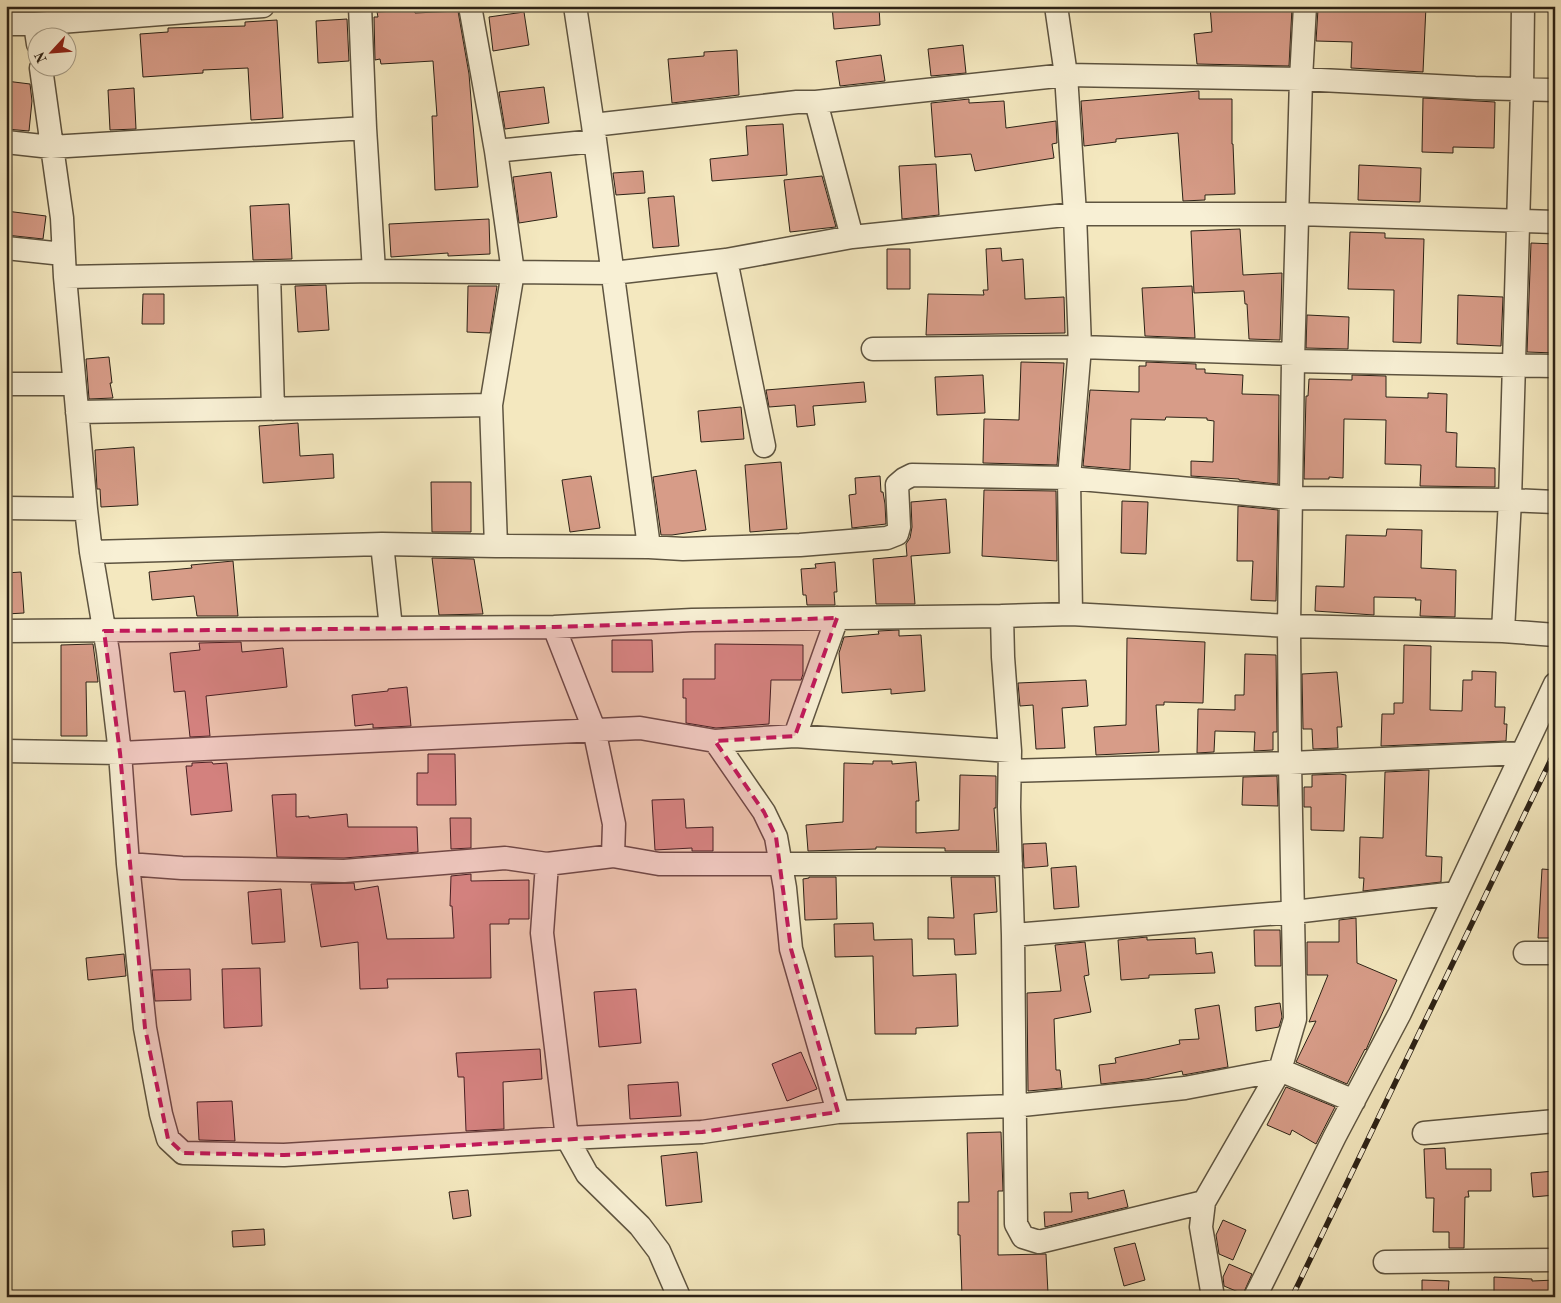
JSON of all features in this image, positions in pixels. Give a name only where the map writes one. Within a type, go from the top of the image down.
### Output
[{"type":"street","points":[[78,29],[263,6]]},
{"type":"street","points":[[360,6],[374,271]]},
{"type":"street","points":[[470,6],[496,151],[513,272],[492,405],[496,546]]},
{"type":"street","points":[[575,6],[594,133],[649,547]]},
{"type":"street","points":[[1056,6],[1066,75],[1075,214],[1080,347],[1069,478],[1071,614]]},
{"type":"street","points":[[1213,1297],[1201,1228],[1204,1202],[1280,1070],[1295,1019],[1289,626],[1293,357],[1301,79],[1305,6]]},
{"type":"street","points":[[1503,631],[1510,500],[1523,6]]},
{"type":"street","points":[[6,24],[28,31]]},
{"type":"street","points":[[496,151],[594,133],[797,102],[816,102],[1066,75],[1301,79],[1555,90]]},
{"type":"street","points":[[42,78],[62,218],[64,277],[86,509],[108,652],[120,753],[128,864],[145,1028],[168,1139],[183,1153],[284,1155],[702,1132],[838,1112],[1014,1106],[1185,1088],[1280,1070],[1354,1101]]},
{"type":"street","points":[[816,102],[852,237]]},
{"type":"street","points":[[6,142],[51,147],[365,128]]},
{"type":"street","points":[[64,277],[374,271],[613,273],[726,260],[852,237],[1075,214],[1298,214],[1555,222]]},
{"type":"street","points":[[6,248],[64,254]]},
{"type":"street","points":[[726,260],[764,446]]},
{"type":"street","points":[[269,274],[273,409]]},
{"type":"street","points":[[873,349],[1080,347],[1513,366],[1555,366]]},
{"type":"street","points":[[6,384],[74,384]]},
{"type":"street","points":[[77,412],[492,405]]},
{"type":"street","points":[[92,552],[382,544],[683,549],[751,547],[887,538],[897,534],[899,527],[897,485],[912,475],[1069,478],[1291,498],[1555,502]]},
{"type":"street","points":[[6,508],[86,509]]},
{"type":"street","points":[[382,544],[391,628]]},
{"type":"street","points":[[6,631],[554,627],[692,620],[1071,614],[1289,626],[1503,631],[1555,635]]},
{"type":"street","points":[[1002,616],[1010,761],[1009,807],[1013,935],[1016,1224],[1023,1237],[1039,1242],[1204,1202]]},
{"type":"street","points":[[795,736],[837,618]]},
{"type":"street","points":[[554,627],[594,729],[614,824],[613,856]]},
{"type":"street","points":[[1255,1297],[1400,1013],[1555,684]]},
{"type":"street","points":[[6,751],[120,753],[640,728],[715,741],[795,736],[1010,761],[1290,763],[1522,753]]},
{"type":"street","points":[[715,741],[764,812],[776,837],[785,888],[791,948],[838,1112]]},
{"type":"street","points":[[128,864],[182,868],[344,871],[505,858],[547,864],[613,856],[659,864],[1011,864]]},
{"type":"street","points":[[547,864],[542,934],[567,1138],[587,1174],[640,1226],[659,1251],[679,1297]]},
{"type":"street","points":[[1013,935],[1294,912],[1456,893]]},
{"type":"street","points":[[1525,953],[1555,953]]},
{"type":"street","points":[[1424,1133],[1555,1121]]},
{"type":"street","points":[[1385,1262],[1555,1260]]},
{"type":"highlighted area","points":[[837,618],[795,736],[715,741],[764,812],[776,837],[791,949],[838,1112],[702,1132],[284,1155],[183,1153],[168,1139],[145,1028],[120,753],[104,631],[554,627]]},
{"type":"building","points":[[832,6],[879,6],[880,25],[834,29]]},
{"type":"building","points":[[1210,6],[1288,6],[1288,8],[1292,8],[1289,66],[1197,64],[1194,34],[1212,32]]},
{"type":"building","points":[[1356,6],[1426,6],[1423,72],[1351,68],[1352,42],[1316,41],[1318,9],[1356,10]]},
{"type":"building","points":[[414,10],[415,13],[458,11],[469,74],[478,187],[435,190],[432,116],[437,116],[433,61],[381,64],[380,59],[375,60],[374,17],[378,17],[377,12]]},
{"type":"building","points":[[524,12],[529,45],[493,51],[489,17]]},
{"type":"building","points":[[347,19],[349,61],[318,63],[316,21]]},
{"type":"building","points":[[277,20],[283,118],[251,120],[248,68],[203,70],[203,73],[143,77],[140,34],[168,32],[168,28],[245,26],[245,22]]},
{"type":"building","points":[[963,45],[966,73],[931,76],[928,49]]},
{"type":"building","points":[[737,50],[739,95],[672,103],[668,59],[704,56],[704,52]]},
{"type":"building","points":[[881,55],[885,81],[840,86],[836,61]]},
{"type":"building","points":[[6,81],[30,84],[32,101],[29,131],[6,129]]},
{"type":"building","points":[[544,87],[549,123],[505,129],[499,92]]},
{"type":"building","points":[[134,88],[136,129],[110,130],[108,90]]},
{"type":"building","points":[[1199,91],[1199,99],[1232,99],[1235,194],[1205,195],[1205,200],[1183,201],[1178,133],[1116,139],[1116,142],[1084,146],[1081,101]]},
{"type":"building","points":[[1423,98],[1495,102],[1494,148],[1453,147],[1453,153],[1422,152]]},
{"type":"building","points":[[969,99],[969,103],[1004,101],[1006,128],[1056,121],[1057,143],[1052,144],[1054,158],[975,171],[971,154],[935,157],[931,103]]},
{"type":"building","points":[[783,124],[787,175],[712,181],[710,159],[748,155],[746,126]]},
{"type":"building","points":[[936,164],[939,215],[902,219],[899,166]]},
{"type":"building","points":[[1359,165],[1421,168],[1420,202],[1358,200]]},
{"type":"building","points":[[643,171],[645,193],[616,195],[613,173]]},
{"type":"building","points":[[551,172],[557,217],[519,223],[513,177]]},
{"type":"building","points":[[822,176],[836,227],[790,232],[784,180]]},
{"type":"building","points":[[674,196],[679,246],[653,248],[648,198]]},
{"type":"building","points":[[289,204],[292,259],[253,260],[250,206]]},
{"type":"building","points":[[6,211],[46,216],[43,239],[6,235]]},
{"type":"building","points":[[489,219],[490,254],[448,256],[448,253],[391,257],[389,224]]},
{"type":"building","points":[[1240,229],[1243,275],[1282,273],[1280,340],[1249,339],[1247,304],[1245,304],[1244,291],[1194,293],[1191,231]]},
{"type":"building","points":[[1350,232],[1385,233],[1385,238],[1424,239],[1421,343],[1393,342],[1394,290],[1348,289]]},
{"type":"building","points":[[1531,243],[1555,244],[1555,353],[1527,352]]},
{"type":"building","points":[[1001,248],[1002,261],[1023,259],[1025,299],[1064,297],[1065,333],[926,335],[928,294],[984,295],[983,290],[988,290],[986,249]]},
{"type":"building","points":[[887,249],[910,249],[910,289],[887,289]]},
{"type":"building","points":[[326,285],[329,330],[298,332],[295,286]]},
{"type":"building","points":[[468,286],[497,286],[490,333],[467,332]]},
{"type":"building","points":[[1192,286],[1195,338],[1145,336],[1142,288]]},
{"type":"building","points":[[143,294],[164,294],[164,324],[142,324]]},
{"type":"building","points":[[1458,295],[1503,297],[1501,346],[1457,344]]},
{"type":"building","points":[[1307,315],[1349,317],[1348,349],[1306,348]]},
{"type":"building","points":[[109,357],[112,383],[110,383],[113,398],[89,399],[86,359]]},
{"type":"building","points":[[1021,362],[1064,363],[1057,465],[983,463],[984,419],[1019,420]]},
{"type":"building","points":[[1146,362],[1196,364],[1196,369],[1205,369],[1205,373],[1243,375],[1242,394],[1279,395],[1278,484],[1191,476],[1191,461],[1213,462],[1214,421],[1207,420],[1207,418],[1166,417],[1165,420],[1131,419],[1130,470],[1083,466],[1090,390],[1139,392],[1139,366],[1146,366]]},
{"type":"building","points":[[983,375],[985,413],[937,415],[935,377]]},
{"type":"building","points":[[1352,375],[1386,376],[1386,397],[1428,398],[1428,393],[1447,394],[1446,432],[1457,433],[1456,467],[1495,468],[1495,487],[1420,486],[1421,465],[1385,464],[1386,420],[1344,419],[1343,478],[1304,479],[1306,396],[1308,396],[1309,379],[1352,380]]},
{"type":"building","points":[[864,382],[866,402],[813,406],[815,425],[797,427],[795,405],[769,407],[766,390]]},
{"type":"building","points":[[741,407],[744,439],[701,442],[698,411]]},
{"type":"building","points":[[298,423],[300,456],[333,454],[334,478],[263,483],[259,426]]},
{"type":"building","points":[[134,447],[138,505],[101,507],[100,489],[97,489],[95,450]]},
{"type":"building","points":[[781,462],[787,529],[750,532],[745,465]]},
{"type":"building","points":[[696,470],[706,530],[661,535],[653,477]]},
{"type":"building","points":[[591,476],[600,528],[570,532],[562,480]]},
{"type":"building","points":[[880,476],[886,524],[852,528],[849,495],[856,494],[855,478]]},
{"type":"building","points":[[431,482],[471,482],[471,532],[432,532]]},
{"type":"building","points":[[984,490],[1056,491],[1057,561],[982,556]]},
{"type":"building","points":[[946,499],[950,553],[911,556],[915,604],[876,604],[873,559],[907,556],[906,544],[910,538],[912,527],[911,502]]},
{"type":"building","points":[[1122,501],[1148,502],[1146,554],[1121,553]]},
{"type":"building","points":[[1238,506],[1278,510],[1276,601],[1251,600],[1253,561],[1237,561]]},
{"type":"building","points":[[1387,529],[1422,530],[1421,568],[1456,570],[1455,617],[1420,616],[1421,600],[1415,600],[1416,598],[1374,597],[1374,615],[1315,611],[1316,586],[1344,587],[1346,535],[1386,536]]},
{"type":"building","points":[[432,558],[474,559],[483,614],[439,615]]},
{"type":"building","points":[[233,561],[238,616],[197,616],[194,596],[152,600],[149,572],[192,568],[191,565]]},
{"type":"building","points":[[835,562],[837,592],[834,592],[835,605],[807,605],[806,595],[803,595],[801,569],[816,568],[815,564]]},
{"type":"building","points":[[21,572],[24,613],[6,614],[6,573]]},
{"type":"building","points":[[899,630],[899,636],[921,635],[925,691],[891,694],[891,689],[842,693],[839,653],[844,637],[879,634],[878,631]]},
{"type":"building","points":[[1127,638],[1205,642],[1203,703],[1164,702],[1164,705],[1156,705],[1159,752],[1096,755],[1094,727],[1126,725]]},
{"type":"building","points":[[612,640],[652,640],[653,672],[612,672]]},
{"type":"building","points":[[241,642],[242,652],[283,648],[287,687],[206,696],[210,736],[190,737],[185,691],[174,692],[170,653],[200,650],[199,643]]},
{"type":"building","points":[[93,644],[98,682],[86,682],[87,736],[61,736],[61,645]]},
{"type":"building","points":[[715,644],[803,645],[803,674],[801,680],[771,680],[769,724],[716,728],[686,723],[686,698],[683,698],[683,679],[715,679]]},
{"type":"building","points":[[1404,645],[1431,646],[1430,710],[1462,711],[1463,680],[1472,680],[1472,671],[1496,672],[1495,707],[1505,707],[1506,741],[1381,746],[1382,714],[1394,714],[1394,703],[1403,703]]},
{"type":"building","points":[[1245,654],[1276,655],[1277,732],[1273,732],[1273,750],[1254,751],[1255,732],[1215,731],[1214,752],[1197,753],[1198,709],[1235,710],[1235,695],[1244,695]]},
{"type":"building","points":[[1337,672],[1342,727],[1337,727],[1338,748],[1313,749],[1312,729],[1303,729],[1302,674]]},
{"type":"building","points":[[1086,680],[1088,706],[1062,708],[1065,748],[1036,749],[1033,705],[1020,706],[1018,683]]},
{"type":"building","points":[[407,687],[411,726],[373,728],[373,724],[355,726],[352,695]]},
{"type":"building","points":[[428,754],[455,754],[456,805],[417,805],[417,773],[428,773]]},
{"type":"building","points":[[873,761],[892,761],[892,764],[916,762],[919,801],[916,801],[916,833],[959,830],[960,775],[996,776],[996,808],[994,808],[997,851],[945,851],[945,848],[876,847],[876,849],[808,851],[806,825],[843,822],[844,763],[873,764]]},
{"type":"building","points":[[212,762],[213,764],[227,763],[232,811],[191,815],[186,766],[192,766],[192,763]]},
{"type":"building","points":[[1429,770],[1426,856],[1442,857],[1441,882],[1363,891],[1364,878],[1359,878],[1360,837],[1383,838],[1385,772]]},
{"type":"building","points":[[1312,775],[1346,775],[1344,831],[1311,830],[1311,807],[1304,807],[1304,787],[1312,787]]},
{"type":"building","points":[[1277,776],[1278,806],[1242,805],[1243,777]]},
{"type":"building","points":[[296,794],[296,817],[309,816],[309,818],[347,814],[348,827],[417,827],[418,852],[344,858],[277,857],[272,795]]},
{"type":"building","points":[[684,799],[686,828],[713,827],[713,851],[692,851],[692,848],[655,850],[652,800]]},
{"type":"building","points":[[450,818],[471,818],[471,848],[451,849]]},
{"type":"building","points":[[1046,843],[1048,866],[1024,868],[1023,844]]},
{"type":"building","points":[[1076,866],[1079,907],[1054,909],[1051,868]]},
{"type":"building","points":[[1542,869],[1555,870],[1555,938],[1538,938]]},
{"type":"building","points":[[471,874],[471,881],[529,880],[529,919],[509,919],[509,924],[490,924],[491,978],[387,979],[388,988],[360,989],[358,942],[321,947],[311,884],[354,883],[355,890],[378,886],[387,939],[454,938],[452,906],[450,906],[451,876]]},
{"type":"building","points":[[809,877],[836,877],[837,919],[805,920],[803,879]]},
{"type":"building","points":[[951,877],[995,877],[997,912],[974,914],[976,954],[955,955],[954,939],[928,939],[928,917],[954,918]]},
{"type":"building","points":[[281,889],[285,942],[252,944],[248,892]]},
{"type":"building","points":[[1356,918],[1357,963],[1397,980],[1366,1050],[1347,1084],[1296,1062],[1316,1021],[1309,1022],[1328,975],[1307,975],[1307,942],[1339,942],[1339,920]]},
{"type":"building","points":[[873,923],[874,940],[912,939],[913,976],[956,974],[958,1026],[916,1028],[916,1034],[875,1034],[873,956],[835,957],[834,924]]},
{"type":"building","points":[[1254,930],[1280,930],[1281,966],[1255,966]]},
{"type":"building","points":[[1147,937],[1147,940],[1195,938],[1196,954],[1212,952],[1215,973],[1149,975],[1149,978],[1121,980],[1118,940]]},
{"type":"building","points":[[1085,942],[1089,975],[1084,976],[1091,1012],[1054,1019],[1056,1070],[1060,1070],[1062,1088],[1028,1091],[1027,993],[1061,991],[1055,945]]},
{"type":"building","points":[[124,954],[126,976],[88,980],[86,958]]},
{"type":"building","points":[[260,968],[262,1026],[224,1028],[222,969]]},
{"type":"building","points":[[190,969],[191,1000],[155,1001],[152,970]]},
{"type":"building","points":[[636,989],[641,1043],[599,1047],[594,992]]},
{"type":"building","points":[[1280,1003],[1282,1017],[1279,1027],[1256,1031],[1255,1007]]},
{"type":"building","points":[[1219,1005],[1228,1067],[1183,1075],[1182,1071],[1146,1079],[1101,1084],[1099,1065],[1116,1063],[1115,1058],[1180,1044],[1179,1040],[1199,1039],[1195,1009]]},
{"type":"building","points":[[540,1049],[542,1079],[503,1082],[504,1129],[466,1131],[464,1077],[458,1077],[456,1053]]},
{"type":"building","points":[[801,1052],[817,1089],[787,1101],[772,1064]]},
{"type":"building","points":[[678,1082],[681,1116],[630,1119],[628,1085]]},
{"type":"building","points":[[1286,1087],[1335,1107],[1316,1144],[1292,1130],[1290,1135],[1267,1125]]},
{"type":"building","points":[[232,1101],[235,1141],[199,1140],[197,1102]]},
{"type":"building","points":[[1001,1132],[1003,1191],[998,1191],[998,1255],[1046,1254],[1048,1293],[1002,1295],[1003,1297],[962,1297],[958,1202],[969,1202],[967,1133]]},
{"type":"building","points":[[1445,1148],[1446,1169],[1491,1169],[1491,1191],[1468,1191],[1469,1197],[1465,1197],[1464,1248],[1449,1248],[1449,1232],[1433,1232],[1434,1198],[1426,1198],[1424,1149]]},
{"type":"building","points":[[697,1152],[702,1202],[666,1206],[661,1156]]},
{"type":"building","points":[[1555,1171],[1555,1195],[1533,1197],[1531,1173]]},
{"type":"building","points":[[468,1190],[471,1216],[453,1219],[449,1192]]},
{"type":"building","points":[[1124,1190],[1128,1207],[1045,1227],[1044,1212],[1072,1212],[1070,1193],[1088,1192],[1088,1199]]},
{"type":"building","points":[[1223,1220],[1246,1230],[1233,1260],[1219,1254],[1216,1235]]},
{"type":"building","points":[[264,1229],[265,1245],[233,1247],[232,1231]]},
{"type":"building","points":[[1135,1243],[1145,1280],[1124,1286],[1114,1248]]},
{"type":"building","points":[[1229,1264],[1252,1274],[1243,1294],[1224,1286],[1223,1277]]},
{"type":"building","points":[[1494,1277],[1532,1279],[1532,1281],[1555,1280],[1555,1297],[1494,1297]]},
{"type":"building","points":[[1422,1280],[1449,1281],[1448,1297],[1422,1297]]},
{"type":"railway","points":[[1292,1297],[1555,751]]}]
